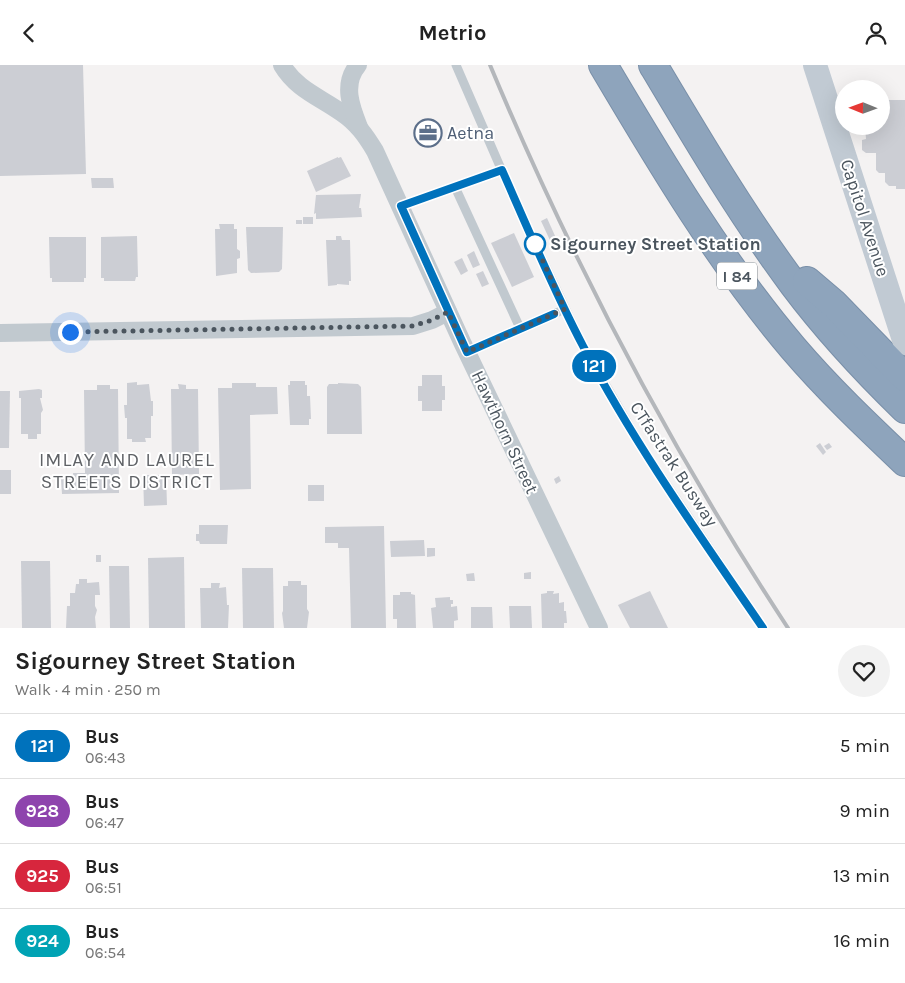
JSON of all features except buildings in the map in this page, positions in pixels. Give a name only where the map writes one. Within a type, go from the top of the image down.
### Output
[{"type":"highway","name":"I 84","points":[[603,65],[697,217],[757,303],[828,387],[905,462]]},
{"type":"highway","name":"I 84","points":[[653,65],[742,209],[795,286],[837,338],[905,409]]},
{"type":"highway","points":[[775,258],[834,304],[905,377]]},
{"type":"main road","name":"Capitol Avenue","points":[[815,65],[905,343]]},
{"type":"street","name":"Hawthorn Street","points":[[282,65],[303,89],[343,113],[359,127],[375,151],[448,312],[599,628]]},
{"type":"street","name":"Hawthorn Street","points":[[358,65],[350,77],[349,86],[352,105],[359,127]]},
{"type":"street","points":[[0,333],[413,326],[448,312]]},
{"type":"lane","name":"CTfastrak Busway","points":[[456,65],[565,309],[596,369],[643,449],[763,628]]},
{"type":"lane","points":[[401,206],[502,170]]},
{"type":"lane","points":[[455,187],[520,328]]},
{"type":"lane","points":[[467,352],[565,309]]},
{"type":"railway","points":[[490,65],[555,211],[626,353],[704,493],[788,628]]},
{"type":"bus line","name":"121","points":[[554,314],[467,352],[401,206],[502,170],[565,309],[601,377],[665,484],[763,628]]},
{"type":"place","name":"Aetna","points":[[428,133]]},
{"type":"place","name":"Sigourney Street Station","points":[[535,244]]},
{"type":"district","name":"IMLAY AND LAUREL STREETS DISTRICT","points":[[127,470]]},
{"type":"route","points":[[70,332],[413,326],[448,312],[467,352],[565,309],[535,244]]}]
